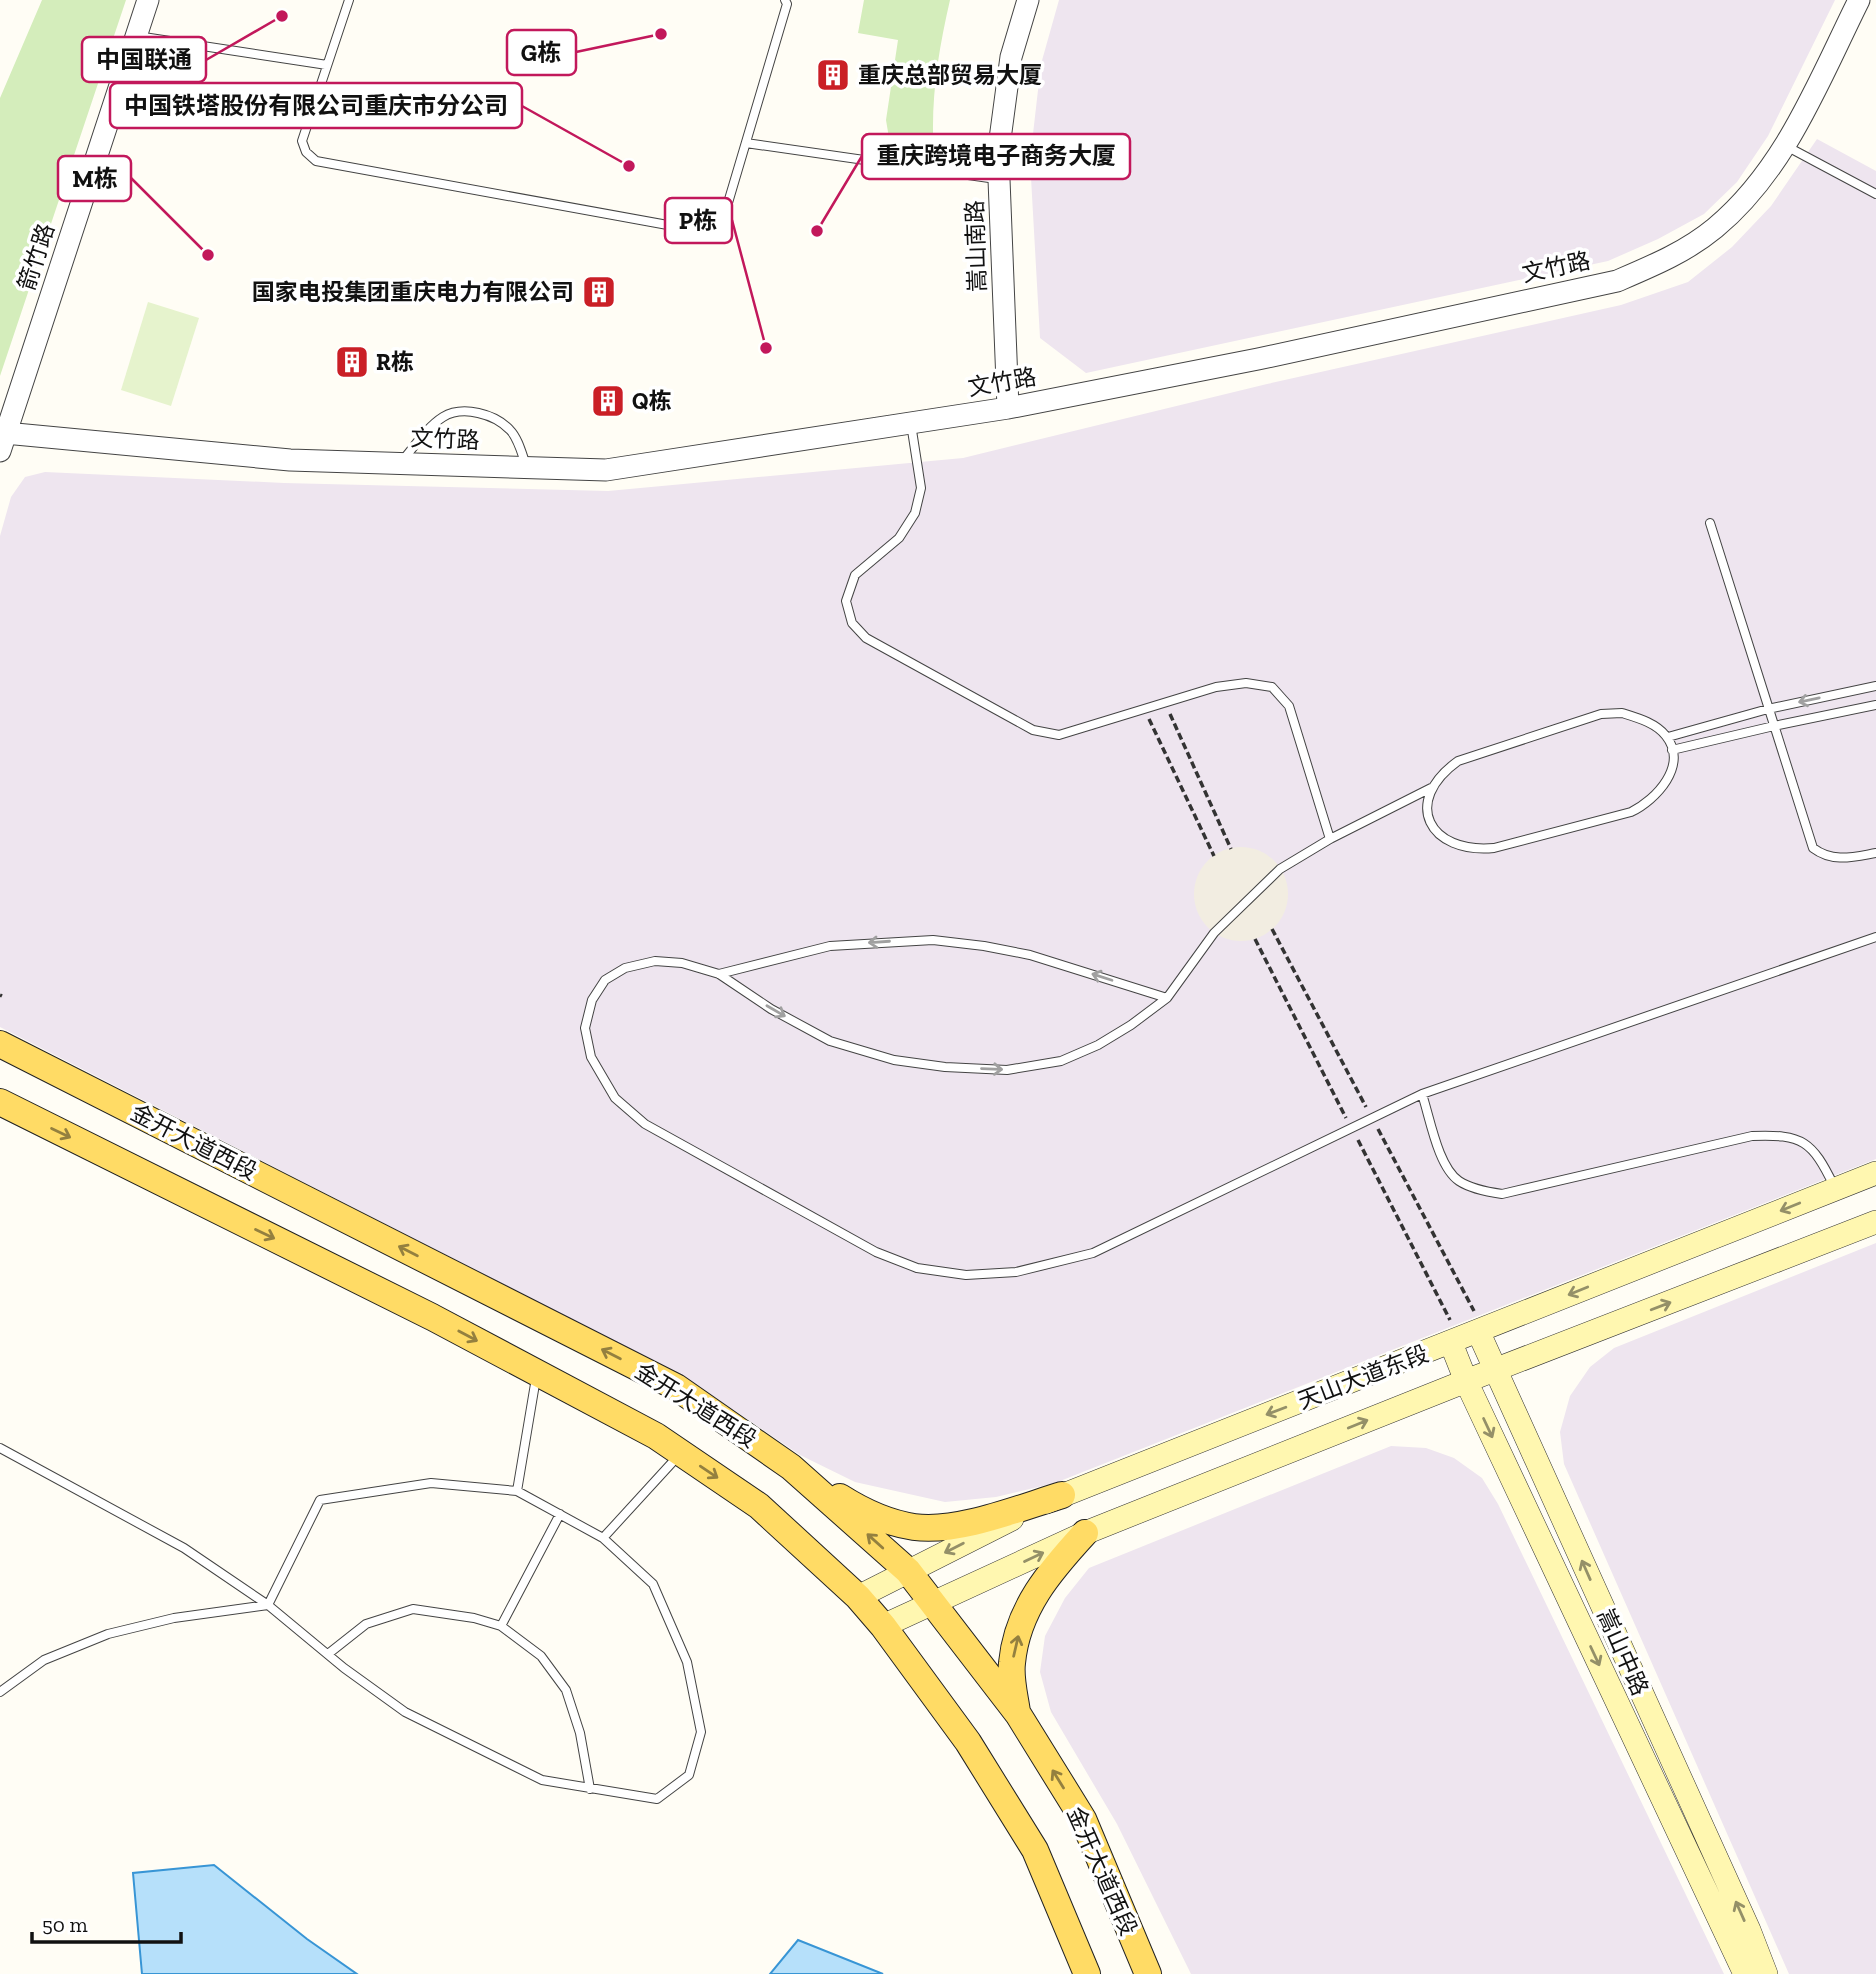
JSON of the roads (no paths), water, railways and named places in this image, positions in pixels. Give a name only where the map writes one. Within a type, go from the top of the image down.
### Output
[{"type":"main road","name":"金开大道西段","points":[[0,1044],[676,1387],[791,1467],[908,1571],[1018,1714],[1083,1819],[1148,1974]]},
{"type":"main road","name":"金开大道西段","points":[[0,1102],[537,1372],[656,1436],[760,1506],[858,1597],[883,1626],[968,1742],[1035,1850],[1087,1974]]},
{"type":"main road","name":"天山大道东段","points":[[858,1597],[1062,1495],[1452,1334],[1876,1173]]},
{"type":"main road","name":"天山大道东段","points":[[883,1626],[1086,1533],[1466,1381],[1876,1222]]},
{"type":"main road","name":"嵩山中路","points":[[1478,1324],[1496,1370],[1766,1974]]},
{"type":"main road","name":"嵩山中路","points":[[1452,1334],[1466,1381],[1745,1974]]},
{"type":"main road","points":[[791,1467],[853,1505],[884,1520],[917,1527],[954,1525],[1062,1495]]},
{"type":"main road","points":[[1018,1714],[1011,1665],[1024,1615],[1050,1571],[1086,1533]]},
{"type":"street","name":"箭竹路","points":[[3,442],[148,0]]},
{"type":"street","name":"嵩山南路","points":[[1008,408],[998,154],[1011,57],[1028,0]]},
{"type":"street","name":"文竹路","points":[[3,442],[290,460],[606,470],[1008,408],[1258,359],[1618,281],[1669,259],[1714,229],[1748,197],[1786,146],[1859,0]]},
{"type":"lane","points":[[349,0],[302,141],[306,152],[316,161],[706,232],[722,223],[787,4],[785,0]]},
{"type":"lane","points":[[136,36],[327,65]]},
{"type":"lane","points":[[746,143],[999,180]]},
{"type":"lane","points":[[1786,146],[1876,194]]},
{"type":"lane","points":[[399,464],[441,418],[452,412],[462,411],[499,421],[512,431],[527,468]]},
{"type":"lane","points":[[911,423],[921,488],[915,513],[899,538],[855,575],[846,601],[852,623],[866,638],[1033,730],[1059,735],[1216,687],[1246,683],[1272,687],[1289,706],[1330,839]]},
{"type":"lane","points":[[1710,523],[1813,848],[1824,856],[1837,859],[1876,853]]},
{"type":"lane","points":[[1668,737],[1768,709],[1876,686]]},
{"type":"lane","points":[[1672,750],[1876,705]]},
{"type":"lane","points":[[1431,788],[1427,810],[1431,826],[1443,839],[1457,846],[1476,850],[1494,848],[1631,812],[1646,805],[1658,795],[1668,779],[1672,750],[1668,737],[1656,726],[1622,713],[1601,714],[1458,761],[1444,771],[1431,788],[1330,839],[1280,869],[1214,933],[1167,998],[1098,1045],[1061,1060],[1007,1070],[945,1068],[894,1060],[830,1041],[771,1009],[719,974],[682,963],[655,961],[625,968],[605,980],[592,1000],[585,1028],[591,1057],[615,1098],[645,1124],[876,1252],[917,1268],[966,1275],[1016,1272],[1093,1253],[1422,1094],[1876,937]]},
{"type":"lane","points":[[719,974],[830,946],[933,940],[1030,955],[1167,998]]},
{"type":"lane","points":[[1422,1094],[1442,1160],[1457,1181],[1480,1190],[1502,1195],[1752,1136],[1779,1135],[1802,1141],[1820,1157],[1835,1189]]},
{"type":"lane","points":[[517,1491],[537,1372]]},
{"type":"lane","points":[[0,1448],[184,1548],[268,1605],[405,1712],[542,1780],[657,1799],[689,1776],[701,1732],[687,1662],[653,1584],[603,1538],[517,1491],[431,1483],[320,1500],[268,1605]]},
{"type":"lane","points":[[603,1538],[681,1452]]},
{"type":"lane","points":[[501,1626],[560,1514]]},
{"type":"lane","points":[[0,1692],[44,1660],[108,1634],[174,1618],[268,1605]]},
{"type":"lane","points":[[328,1654],[366,1624],[414,1609],[474,1618],[501,1626],[541,1656],[566,1690],[580,1733],[590,1789]]},
{"type":"water","points":[[214,1865],[307,1939],[357,1974],[142,1974],[133,1873]]},
{"type":"water","points":[[798,1940],[883,1974],[770,1974]]},
{"type":"place","name":"中国联通","points":[[282,16]]},
{"type":"place","name":"G栋","points":[[661,34]]},
{"type":"place","name":"重庆总部贸易大厦","points":[[833,75]]},
{"type":"place","name":"中国铁塔股份有限公司重庆市分公司","points":[[629,166]]},
{"type":"place","name":"重庆跨境电子商务大厦","points":[[817,231]]},
{"type":"place","name":"M栋","points":[[208,255]]},
{"type":"place","name":"国家电投集团重庆电力有限公司","points":[[599,292]]},
{"type":"place","name":"P栋","points":[[766,348]]},
{"type":"place","name":"R栋","points":[[352,362]]},
{"type":"place","name":"Q栋","points":[[608,401]]}]
